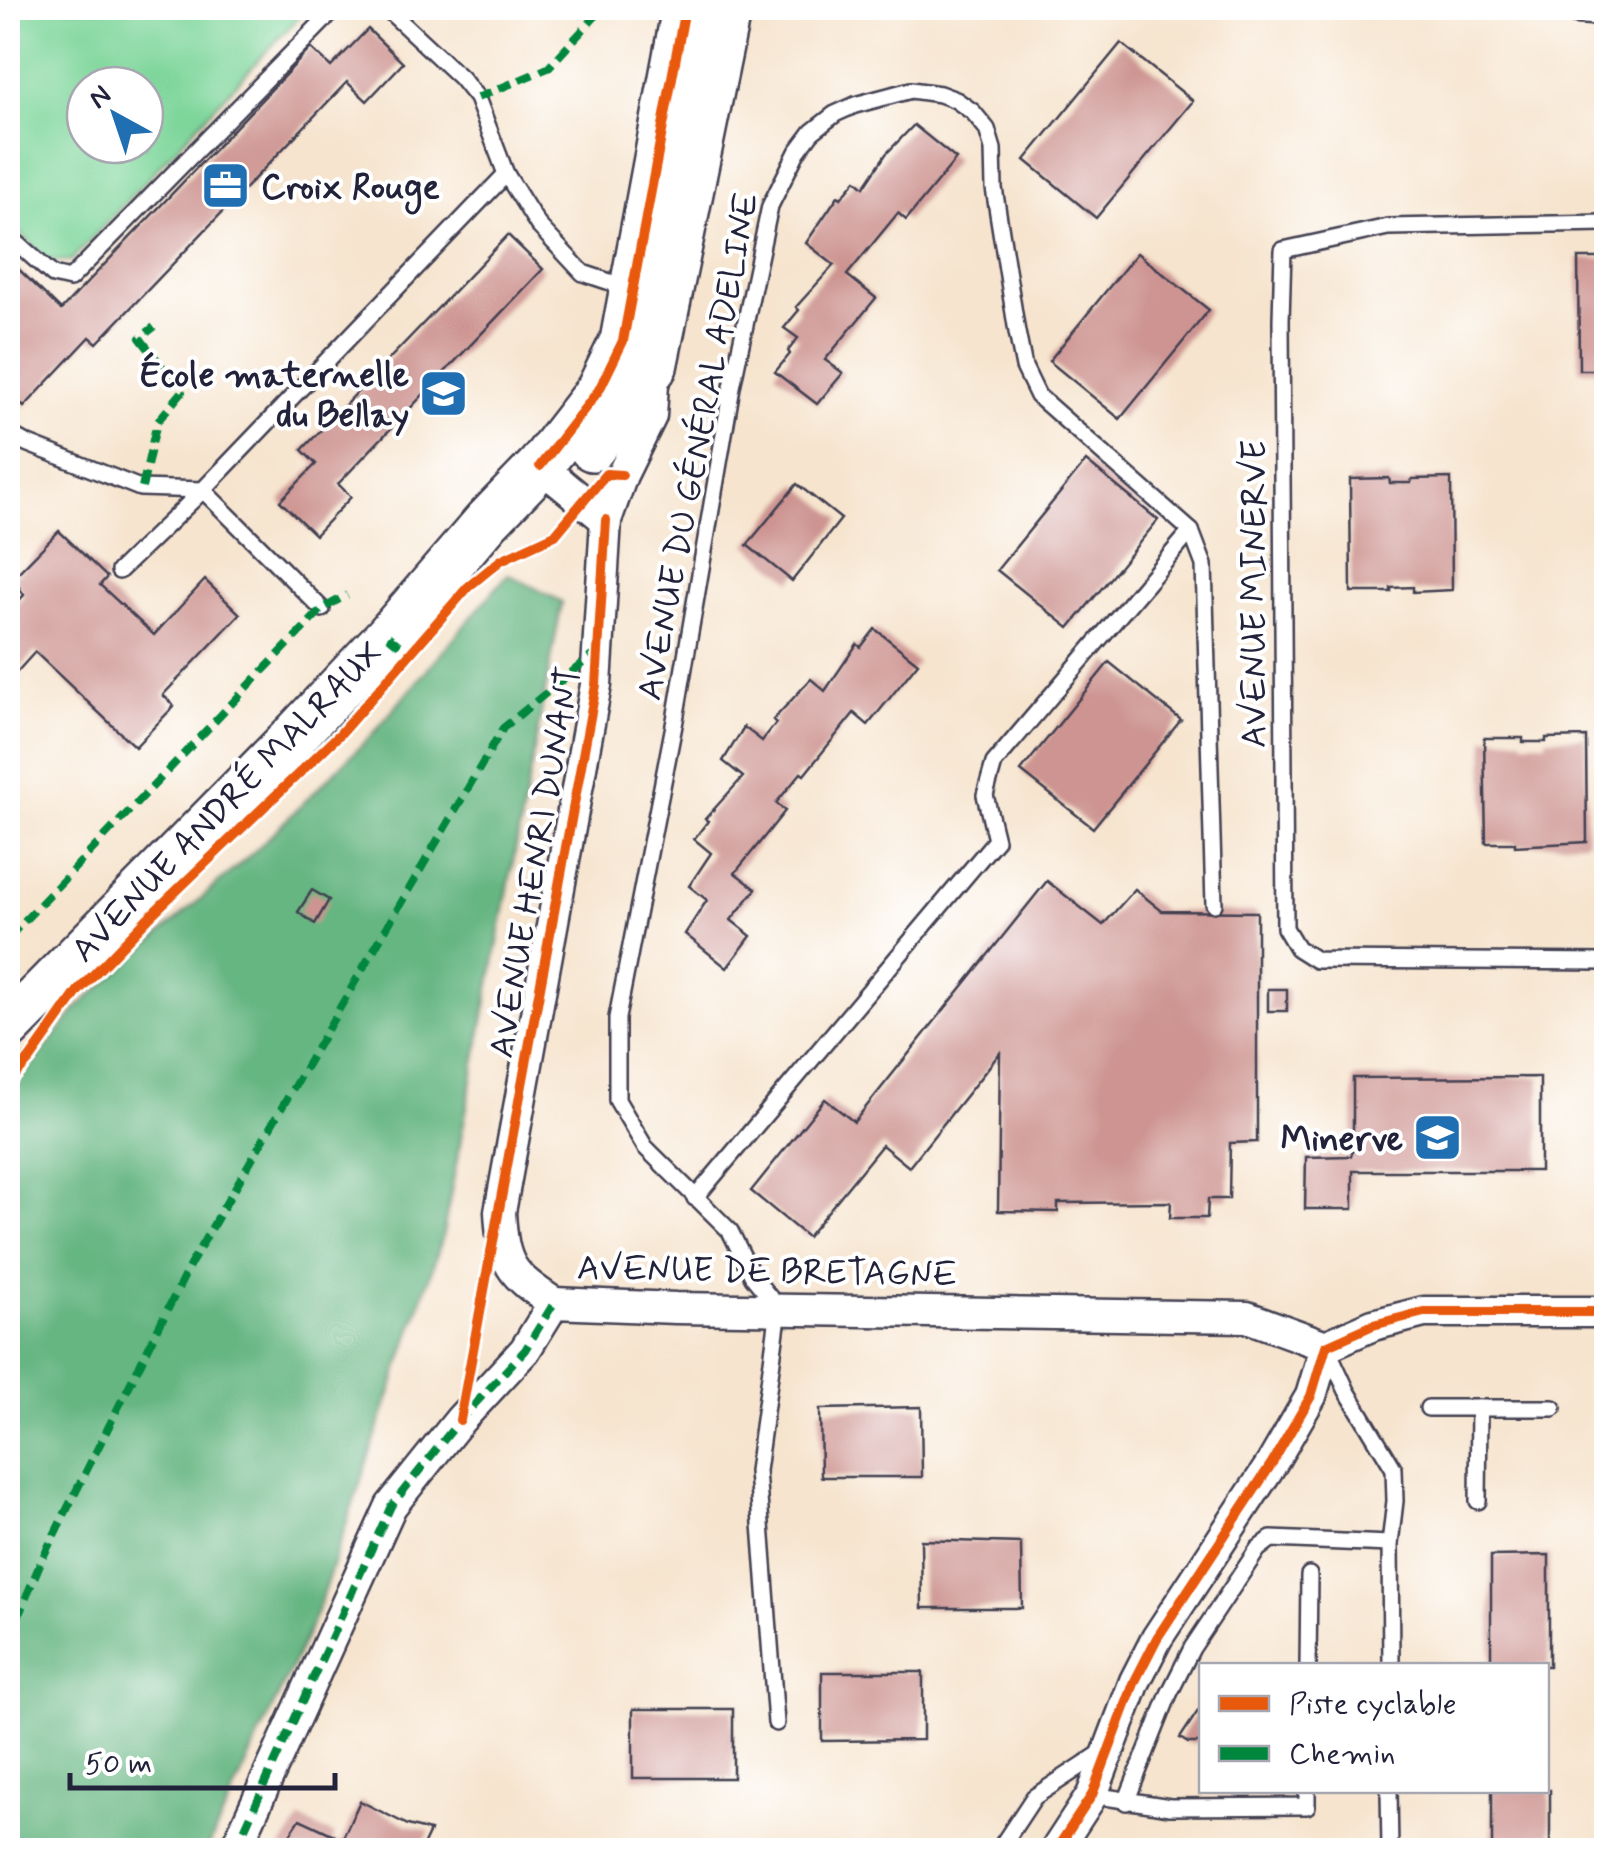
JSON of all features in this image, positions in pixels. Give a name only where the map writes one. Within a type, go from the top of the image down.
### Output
[{"type":"main road","points":[[552,475],[623,340],[685,8]]},
{"type":"main road","name":"AVENUE HENRI DUNANT","points":[[552,475],[654,367],[728,8]]},
{"type":"main road","name":"AVENUE ANDRÉ MALRAUX","points":[[8,1027],[298,732],[486,521],[552,475]]},
{"type":"street","points":[[1577,8],[1606,10]]},
{"type":"street","name":"AVENUE HENRI DUNANT","points":[[554,1302],[520,1281],[502,1250],[500,1212],[596,685],[606,520],[622,475],[651,416],[654,367]]},
{"type":"street","points":[[552,475],[606,520]]},
{"type":"street","name":"AVENUE DE BRETAGNE","points":[[235,1850],[391,1506],[460,1420],[526,1350],[554,1302],[1247,1318],[1326,1346]]},
{"type":"street","points":[[1056,1850],[1092,1795],[1135,1681],[1157,1638],[1272,1463],[1311,1396],[1326,1346],[1373,1325],[1424,1312],[1606,1312]]},
{"type":"lane","points":[[8,236],[53,276],[70,278],[336,8]]},
{"type":"lane","points":[[386,8],[462,78],[477,98],[506,174],[538,225],[583,273],[632,289]]},
{"type":"lane","name":"AVENUE DU GÉNÉRAL ADELINE","points":[[779,1309],[753,1277],[730,1231],[645,1147],[617,1100],[617,1018],[676,720],[732,387],[770,206],[797,152],[812,132],[855,105],[911,90],[940,94],[973,112],[987,128],[993,149],[994,188],[1017,332],[1024,368],[1038,396],[1191,531]]},
{"type":"lane","points":[[119,570],[203,490],[506,174]]},
{"type":"lane","name":"AVENUE MINERVE","points":[[1606,223],[1388,227],[1283,250],[1281,340],[1285,928],[1297,948],[1316,960],[1606,962]]},
{"type":"lane","points":[[8,432],[26,444],[140,488],[203,490],[322,610]]},
{"type":"lane","points":[[694,1198],[996,840],[985,795],[994,763],[1191,531],[1204,565],[1214,904]]},
{"type":"lane","points":[[776,1723],[757,1471],[779,1309]]},
{"type":"lane","points":[[1326,1346],[1347,1391],[1394,1469],[1390,1663]]},
{"type":"lane","points":[[1428,1408],[1553,1408]]},
{"type":"lane","points":[[1478,1501],[1479,1408]]},
{"type":"lane","points":[[1126,1802],[1169,1694],[1192,1648],[1258,1549],[1271,1539],[1390,1544]]},
{"type":"lane","points":[[1308,1663],[1309,1575]]},
{"type":"lane","points":[[999,1850],[1034,1797],[1110,1747]]},
{"type":"lane","points":[[1092,1795],[1170,1807],[1306,1806],[1307,1793]]},
{"type":"lane","points":[[1389,1793],[1390,1850]]},
{"type":"green space","points":[[8,8],[307,8],[165,160],[165,65],[65,65],[65,165],[161,165],[71,261],[49,261],[8,222]]},
{"type":"green space","points":[[508,574],[562,602],[442,1239],[316,1614],[207,1850],[8,1850],[8,1095],[77,1008],[257,849],[371,736]]},
{"type":"building","points":[[368,29],[403,63],[367,101],[347,82],[97,343],[90,337],[24,407],[8,392],[8,259],[61,310],[311,48],[331,67]]},
{"type":"building","points":[[1121,43],[1193,101],[1096,218],[1025,160]]},
{"type":"building","points":[[914,125],[956,159],[906,220],[898,213],[847,275],[876,298],[825,360],[843,373],[817,404],[775,372],[798,338],[784,328],[799,310],[796,307],[834,265],[806,243],[838,196],[841,198],[856,180],[864,187],[886,154]]},
{"type":"building","points":[[508,235],[543,269],[338,484],[351,497],[315,535],[280,501],[316,464],[302,450]]},
{"type":"building","points":[[1137,253],[1209,310],[1120,419],[1049,361]]},
{"type":"building","points":[[1578,258],[1606,258],[1606,370],[1579,370]]},
{"type":"building","points":[[1086,461],[1158,520],[1069,628],[997,570]]},
{"type":"building","points":[[1389,478],[1390,483],[1411,483],[1412,479],[1451,478],[1452,590],[1413,592],[1413,587],[1391,588],[1391,592],[1351,592],[1350,479]]},
{"type":"building","points":[[797,484],[841,519],[792,581],[747,545]]},
{"type":"building","points":[[59,531],[107,577],[100,585],[154,635],[205,580],[240,614],[163,695],[174,706],[135,747],[35,652],[8,682],[8,612],[24,595],[13,578]]},
{"type":"building","points":[[875,629],[918,663],[868,725],[854,713],[776,803],[785,811],[735,873],[756,889],[731,920],[751,936],[727,968],[685,934],[707,900],[689,886],[711,853],[694,839],[708,821],[705,819],[743,777],[723,761],[744,727],[762,741],[776,723],[773,720],[811,679],[825,691],[857,644],[861,647]]},
{"type":"building","points":[[1109,662],[1181,720],[1093,828],[1021,771]]},
{"type":"building","points":[[1586,737],[1587,842],[1515,846],[1486,843],[1484,738],[1546,742],[1546,738]]},
{"type":"building","points":[[1047,881],[1103,925],[1135,889],[1162,911],[1257,912],[1257,1142],[1230,1143],[1229,1199],[1208,1199],[1207,1218],[1170,1218],[1171,1202],[1058,1203],[1058,1212],[998,1211],[1000,1053],[909,1167],[882,1145],[807,1237],[751,1191],[825,1099],[854,1122]]},
{"type":"building","points":[[312,890],[329,900],[315,924],[298,912]]},
{"type":"building","points":[[1268,989],[1287,989],[1287,1011],[1268,1011]]},
{"type":"building","points":[[1540,1077],[1540,1171],[1353,1171],[1353,1209],[1305,1209],[1306,1157],[1351,1156],[1353,1151],[1353,1078]]},
{"type":"building","points":[[921,1407],[922,1477],[821,1477],[820,1409]]},
{"type":"building","points":[[921,1540],[1021,1543],[1022,1608],[922,1608]]},
{"type":"building","points":[[1549,1555],[1549,1663],[1491,1663],[1491,1556]]},
{"type":"building","points":[[822,1672],[923,1672],[923,1740],[822,1741]]},
{"type":"building","points":[[633,1709],[733,1709],[733,1778],[633,1778]]},
{"type":"building","points":[[1199,1710],[1199,1743],[1180,1738]]},
{"type":"building","points":[[1550,1790],[1550,1850],[1492,1850],[1492,1793]]},
{"type":"building","points":[[360,1801],[408,1825],[430,1831],[421,1850],[280,1850],[300,1819],[334,1835],[332,1841],[340,1844]]},
{"type":"marked path","points":[[477,98],[548,68],[603,8]]},
{"type":"marked path","points":[[142,488],[157,422],[182,392],[140,338],[154,327]]},
{"type":"marked path","points":[[8,938],[322,609],[347,595]]},
{"type":"marked path","points":[[388,636],[410,654]]},
{"type":"marked path","points":[[8,1641],[42,1559],[190,1265],[503,728],[599,650]]},
{"type":"marked path","points":[[8,1037],[30,1059]]},
{"type":"marked path","points":[[235,1850],[391,1506],[460,1420],[525,1350],[554,1303]]},
{"type":"cycle path","points":[[540,466],[599,390],[623,341],[685,8]]},
{"type":"cycle path","points":[[8,1083],[78,991],[149,917],[340,734],[468,587],[501,560],[555,535],[606,474],[622,475]]},
{"type":"cycle path","points":[[460,1420],[596,685],[606,520]]},
{"type":"cycle path","points":[[1056,1850],[1092,1795],[1135,1681],[1157,1638],[1272,1463],[1311,1396],[1326,1346],[1373,1325],[1424,1312],[1606,1312]]},
{"type":"place","name":"Croix Rouge","points":[[226,186]]},
{"type":"place","name":"École maternelle du Bellay","points":[[444,394]]},
{"type":"place","name":"Minerve","points":[[1438,1138]]}]
